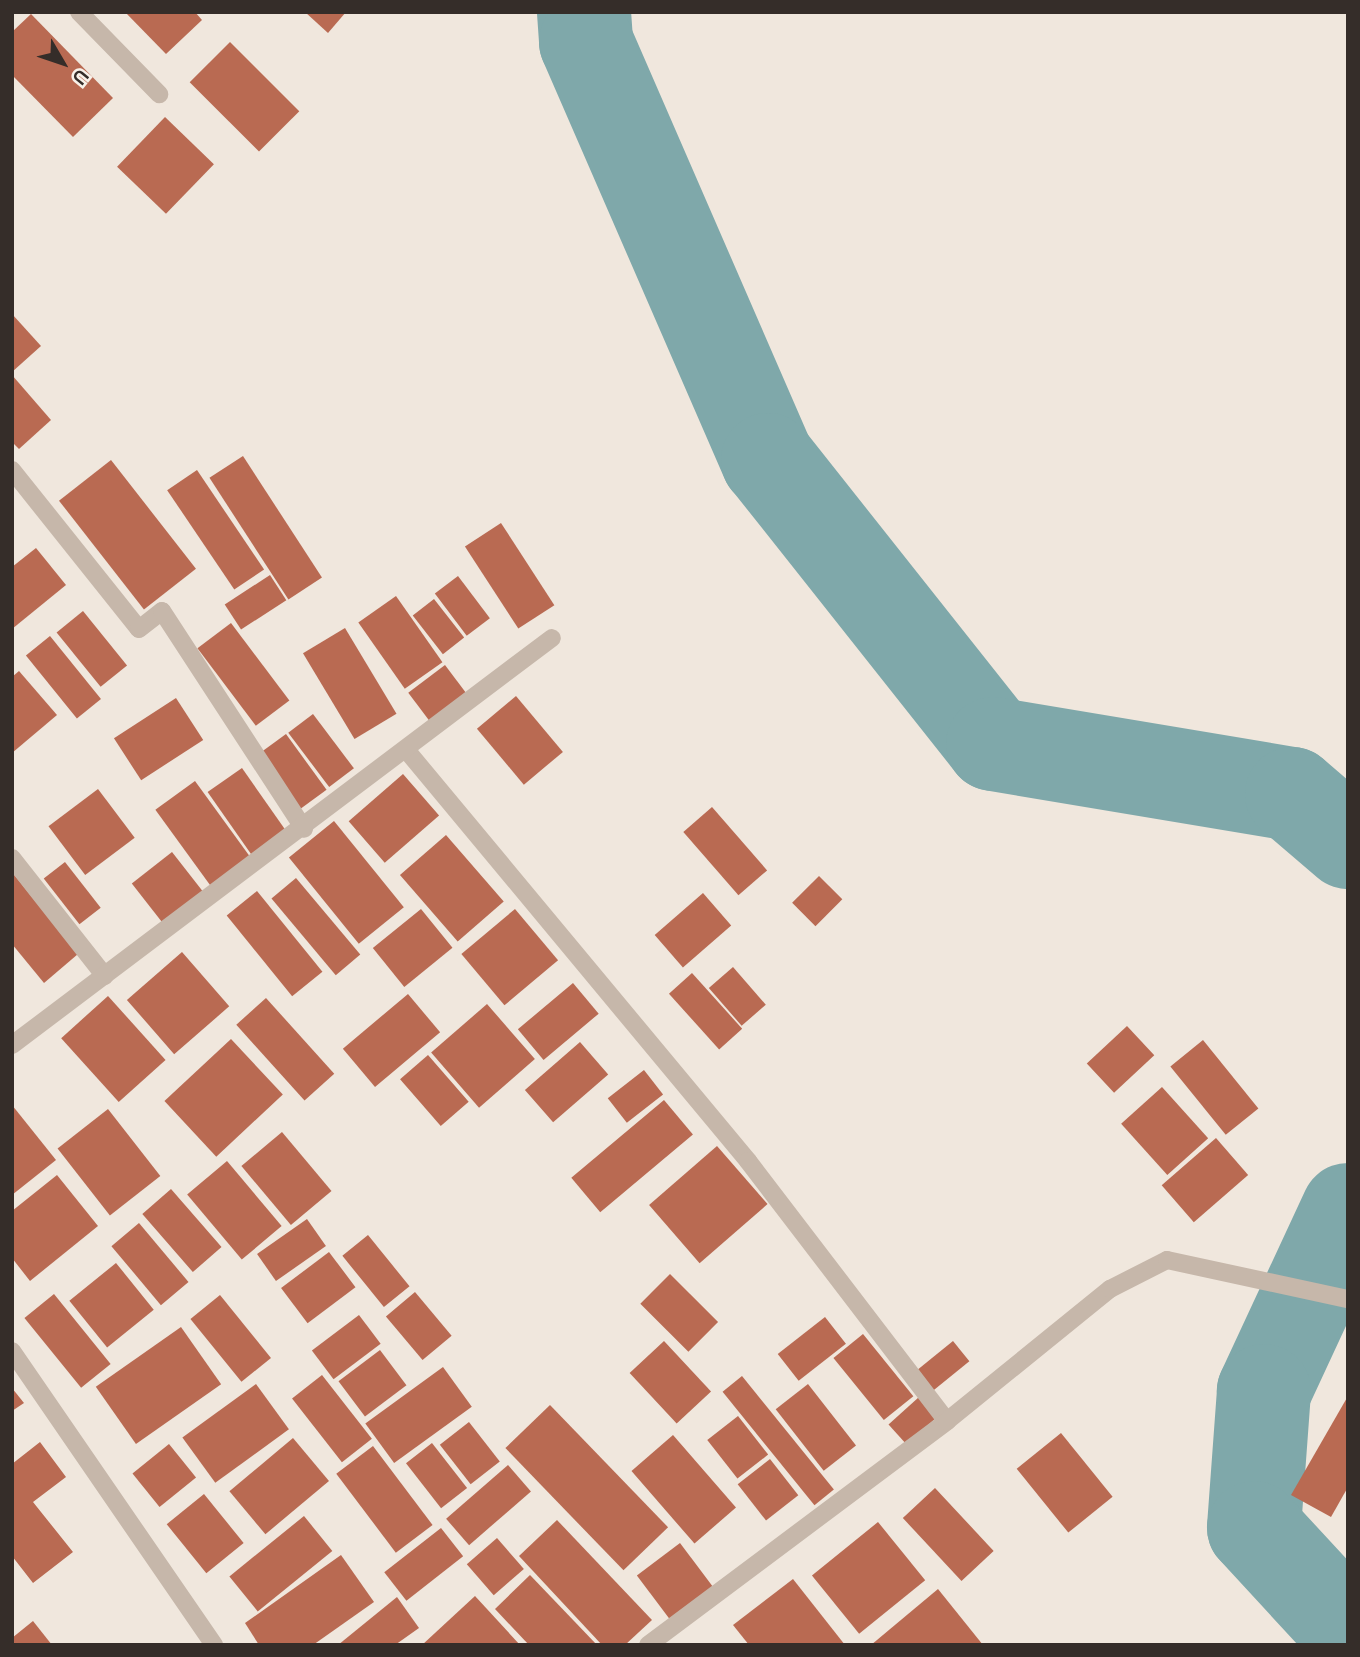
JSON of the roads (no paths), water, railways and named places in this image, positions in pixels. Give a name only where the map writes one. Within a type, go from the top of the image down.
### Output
[{"type":"street","points":[[79,12],[159,94]]},
{"type":"street","points":[[12,470],[139,628],[162,611],[303,829]]},
{"type":"street","points":[[12,1045],[408,752],[552,638]]},
{"type":"street","points":[[408,752],[748,1161],[947,1421]]},
{"type":"street","points":[[12,858],[105,975]]},
{"type":"street","points":[[648,1645],[947,1421],[1110,1289],[1167,1260],[1348,1299]]},
{"type":"street","points":[[12,1351],[214,1645]]},
{"type":"waterway","points":[[584,12],[586,42],[768,460],[993,744],[1292,794],[1348,842]]},
{"type":"waterway","points":[[1348,1210],[1264,1391],[1254,1528],[1348,1630]]}]
